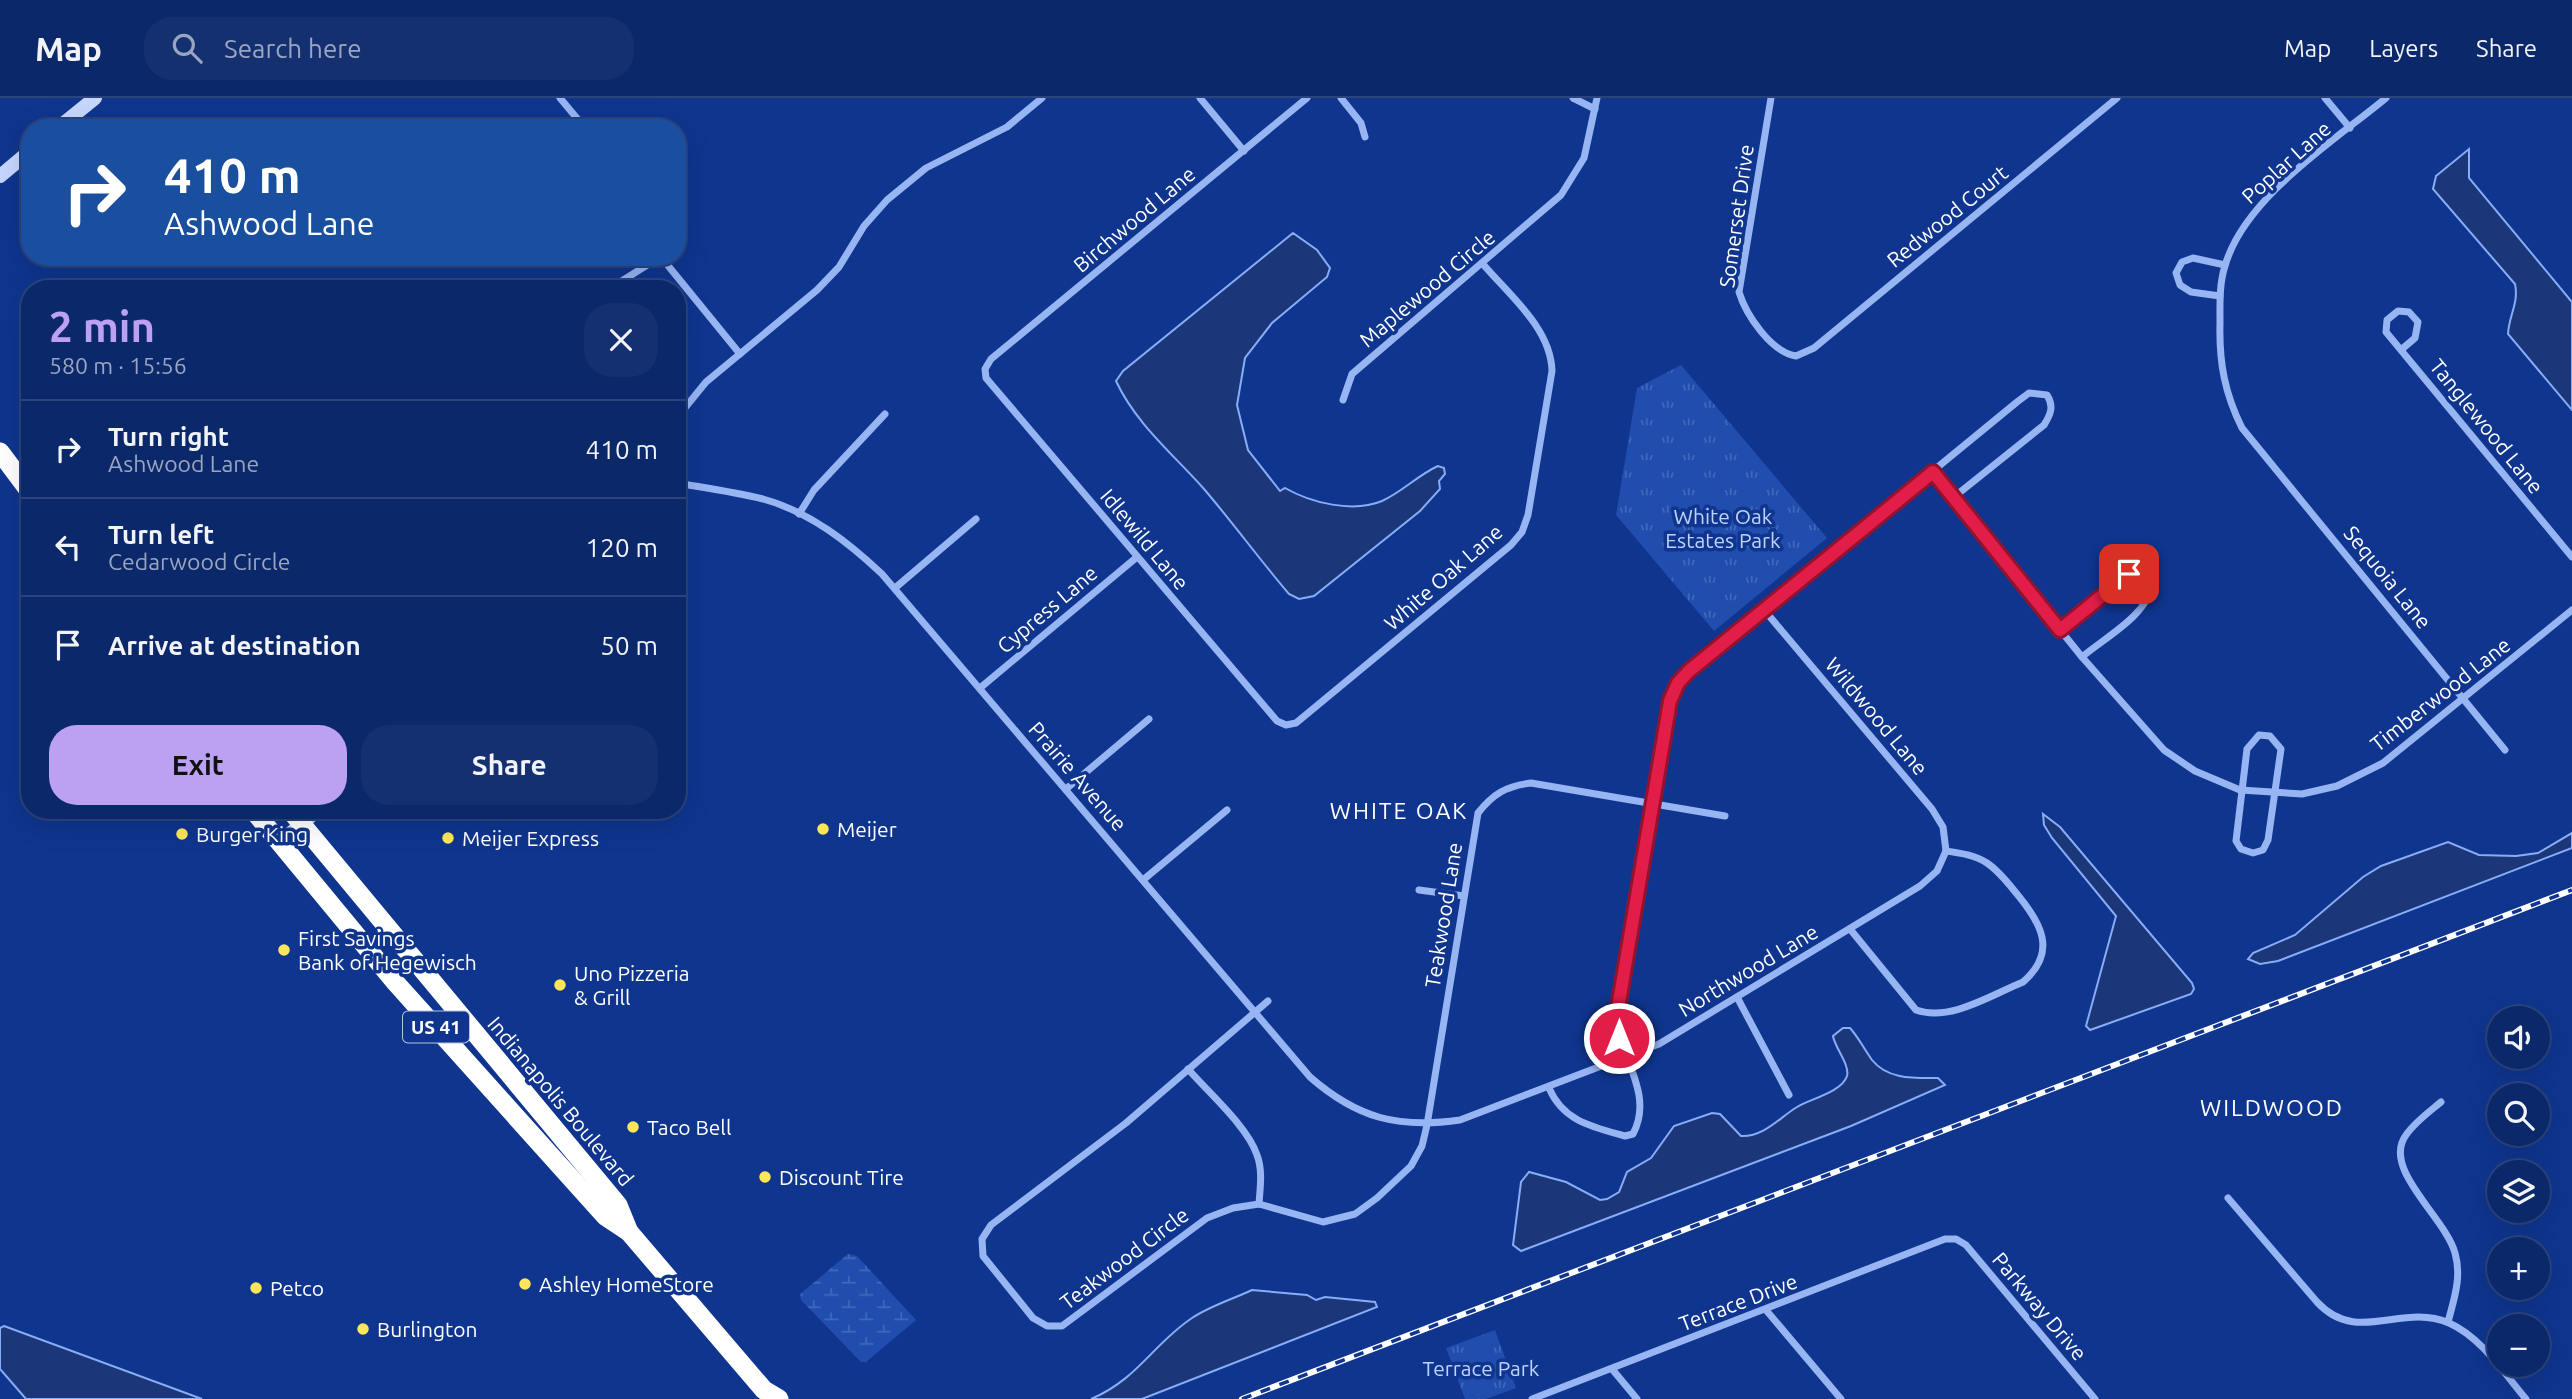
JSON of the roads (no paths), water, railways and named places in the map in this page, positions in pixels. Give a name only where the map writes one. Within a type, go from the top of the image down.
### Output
[{"type":"highway","points":[[0,452],[21,480]]},
{"type":"highway","name":"Indianapolis Boulevard","points":[[260,819],[395,982],[604,1216],[629,1232],[770,1396]]},
{"type":"highway","name":"Indianapolis Boulevard","points":[[297,819],[618,1205],[629,1232]]},
{"type":"street","points":[[69,119],[95,98]]},
{"type":"street","points":[[560,98],[578,119]]},
{"type":"street","points":[[686,407],[706,382],[817,290],[839,267],[863,226],[887,200],[926,168],[1007,127],[1042,98]]},
{"type":"street","points":[[1200,98],[1244,151]]},
{"type":"street","name":"Birchwood Lane","points":[[985,369],[991,359],[1307,98]]},
{"type":"street","points":[[1341,98],[1362,123],[1365,137]]},
{"type":"street","points":[[1573,98],[1595,109]]},
{"type":"street","name":"Maplewood Circle","points":[[1343,400],[1352,374],[1561,195],[1579,167],[1597,98]]},
{"type":"street","name":"Somerset Drive","points":[[1771,98],[1739,292],[1744,307],[1777,348],[1796,356]]},
{"type":"street","name":"Redwood Court","points":[[1796,356],[1814,348],[2117,98]]},
{"type":"street","points":[[2325,98],[2350,128]]},
{"type":"street","name":"Poplar Lane","points":[[2242,428],[2222,379],[2220,296],[2225,265],[2243,227],[2263,200],[2386,98]]},
{"type":"street","points":[[0,176],[21,158]]},
{"type":"street","points":[[2220,296],[2191,292],[2180,285],[2176,273],[2182,262],[2193,258],[2225,265]]},
{"type":"street","name":"White Oak Lane","points":[[1286,725],[1296,723],[1307,714],[1511,545],[1522,531],[1528,515],[1552,371],[1551,352],[1542,334],[1482,264]]},
{"type":"street","points":[[623,280],[646,266]]},
{"type":"street","points":[[668,266],[680,280]]},
{"type":"street","points":[[686,288],[740,354]]},
{"type":"street","name":"Tanglewood Lane","points":[[2402,349],[2415,338],[2418,322],[2409,312],[2398,312],[2387,320],[2386,332],[2572,557]]},
{"type":"street","name":"Idlewild Lane","points":[[985,369],[986,378],[1137,557],[1277,722],[1286,725]]},
{"type":"street","points":[[1549,1088],[1557,1106],[1566,1115],[1625,1136],[1633,1134],[1639,1124],[1638,1085],[1619,1038],[1616,1020],[1670,701],[1678,683],[1689,671],[2029,393],[2047,395],[2051,402],[2051,414],[2045,425],[1954,497]]},
{"type":"street","points":[[799,514],[814,490],[886,414]]},
{"type":"street","name":"Sequoia Lane","points":[[2242,428],[2505,750]]},
{"type":"street","name":"Timberwood Lane","points":[[1933,472],[2082,657],[2165,750],[2195,771],[2240,790],[2302,794],[2337,786],[2383,763],[2572,610]]},
{"type":"street","name":"Prairie Avenue","points":[[686,485],[764,499],[799,514],[850,544],[895,588],[1310,1077],[1332,1096],[1359,1111],[1392,1122],[1427,1125]]},
{"type":"street","points":[[895,588],[976,519]]},
{"type":"street","name":"Cypress Lane","points":[[980,688],[1137,557]]},
{"type":"street","points":[[2060,630],[2129,574],[2144,576],[2151,584],[2150,597],[2142,607],[2082,657]]},
{"type":"street","name":"Wildwood Lane","points":[[1765,611],[1932,809],[1943,827],[1946,851]]},
{"type":"street","points":[[1066,789],[1149,719]]},
{"type":"street","points":[[2259,735],[2270,736],[2281,750],[2276,793],[2268,840],[2263,849],[2253,853],[2241,849],[2236,841],[2240,790],[2247,749],[2259,735]]},
{"type":"street","name":"Teakwood Lane","points":[[1427,1125],[1478,813],[1491,797],[1511,785],[1531,783],[1725,816]]},
{"type":"street","points":[[1143,880],[1227,810]]},
{"type":"street","points":[[279,842],[294,819]]},
{"type":"street","points":[[1850,929],[1916,1010],[1928,1014],[1946,1013],[2023,982],[2032,974],[2041,954],[2044,936],[2036,917],[1986,862],[1946,851]]},
{"type":"street","name":"Northwood Lane","points":[[1427,1125],[1460,1120],[1659,1044],[1920,886],[1937,871],[1946,851]]},
{"type":"street","points":[[1419,890],[1464,897]]},
{"type":"street","points":[[1737,997],[1789,1095]]},
{"type":"street","name":"Teakwood Circle","points":[[1268,1002],[1126,1123],[991,1225],[982,1239],[983,1256],[1033,1318],[1047,1325],[1062,1326],[1076,1319],[1099,1296],[1207,1218],[1233,1208],[1259,1204],[1323,1223],[1355,1214],[1377,1198],[1411,1166],[1422,1146],[1427,1125]]},
{"type":"street","points":[[1188,1069],[1247,1137],[1257,1153],[1261,1171],[1259,1204]]},
{"type":"street","points":[[2441,1102],[2404,1137],[2400,1158],[2406,1179],[2441,1222],[2455,1252],[2459,1278],[2448,1322]]},
{"type":"street","points":[[2228,1198],[2316,1302],[2332,1315],[2354,1324],[2425,1315],[2448,1322],[2461,1329],[2483,1349],[2526,1399]]},
{"type":"street","name":"Terrace Drive","points":[[1532,1399],[1945,1239],[1956,1239]]},
{"type":"street","name":"Parkway Drive","points":[[1956,1239],[1966,1245],[2095,1399]]},
{"type":"street","points":[[1766,1310],[1840,1399]]},
{"type":"street","points":[[1612,1369],[1637,1399]]},
{"type":"railway","points":[[1242,1399],[2572,890]]},
{"type":"place","name":"Meijer","points":[[823,829]]},
{"type":"place","name":"Burger King","points":[[182,834]]},
{"type":"place","name":"Meijer Express","points":[[448,838]]},
{"type":"place","name":"First Savings Bank of Hegewisch","points":[[284,950]]},
{"type":"place","name":"Uno Pizzeria & Grill","points":[[560,985]]},
{"type":"place","name":"Taco Bell","points":[[633,1127]]},
{"type":"place","name":"Discount Tire","points":[[765,1177]]},
{"type":"place","name":"Ashley HomeStore","points":[[525,1284]]},
{"type":"place","name":"Petco","points":[[256,1288]]},
{"type":"place","name":"Burlington","points":[[363,1329]]},
{"type":"district","name":"WHITE OAK","points":[[1399,810]]},
{"type":"district","name":"WILDWOOD","points":[[2272,1107]]},
{"type":"park label","name":"White Oak Estates Park","points":[[1723,528]]},
{"type":"park label","name":"Terrace Park","points":[[1481,1368]]}]
